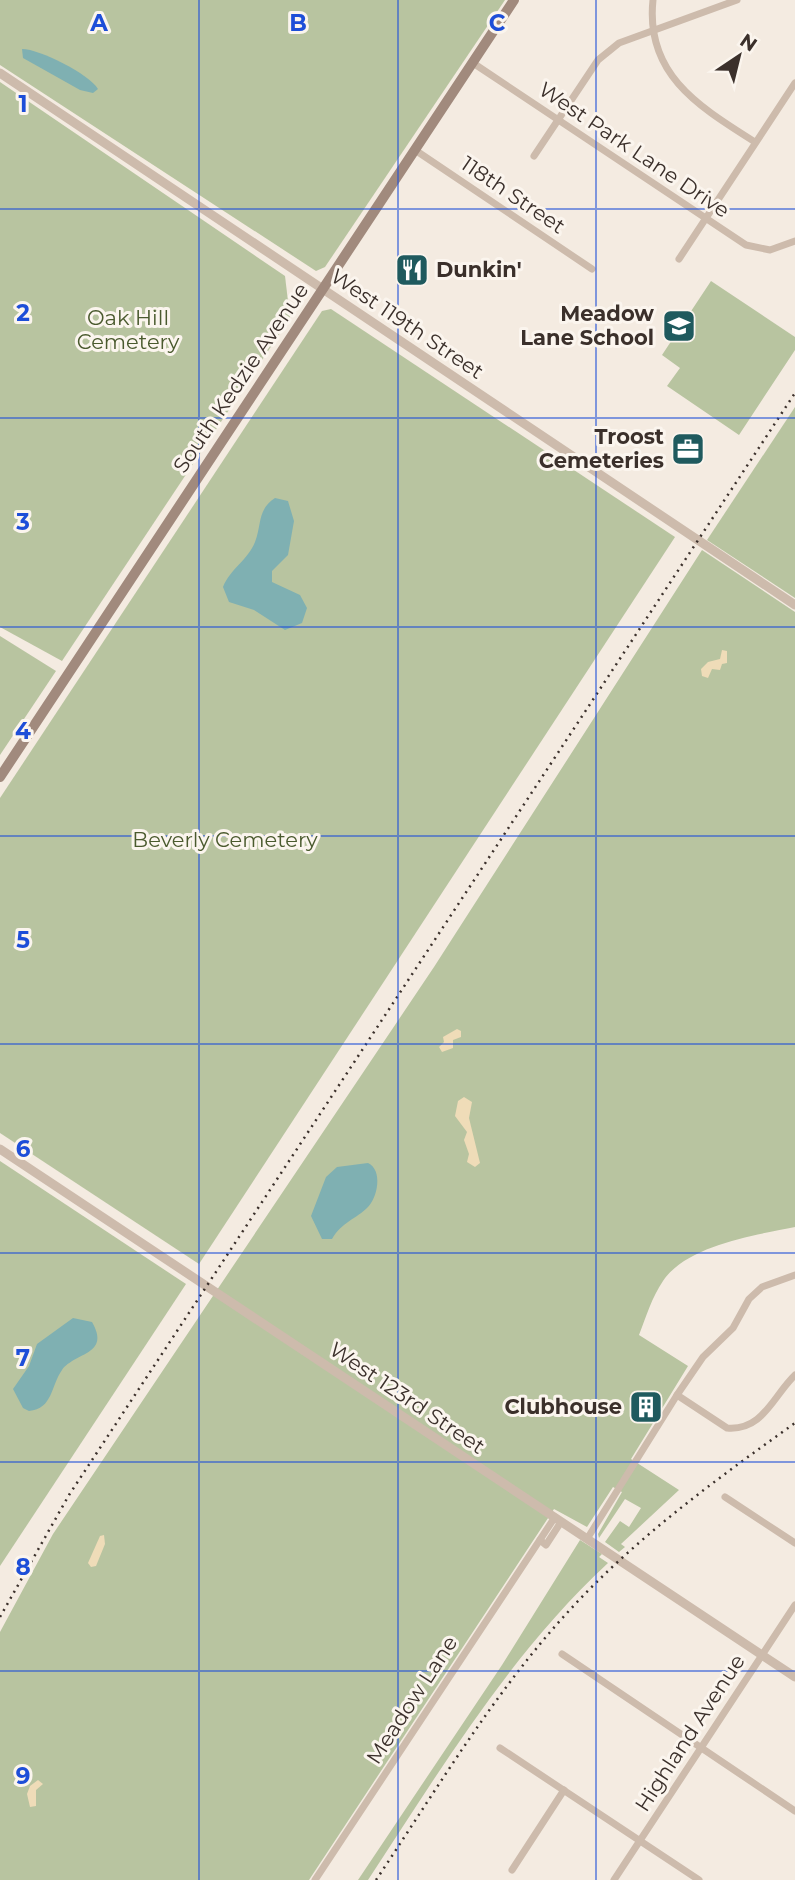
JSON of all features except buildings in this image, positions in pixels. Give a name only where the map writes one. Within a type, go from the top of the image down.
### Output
[{"type":"main road","name":"South Kedzie Avenue","points":[[0,777],[514,0]]},
{"type":"street","points":[[653,0],[653,32],[666,67],[676,82],[711,114],[755,142]]},
{"type":"street","points":[[534,156],[597,60],[607,51],[737,0]]},
{"type":"street","name":"West Park Lane Drive","points":[[473,63],[746,245],[761,249],[781,248],[795,241]]},
{"type":"street","name":"West 119th Street","points":[[0,73],[795,605]]},
{"type":"street","points":[[679,259],[795,83]]},
{"type":"street","name":"118th Street","points":[[415,150],[592,269]]},
{"type":"street","name":"West 123rd Street","points":[[0,1149],[795,1677]]},
{"type":"street","points":[[587,1539],[703,1357],[733,1328],[749,1299],[762,1287],[795,1275]]},
{"type":"street","points":[[677,1395],[727,1428],[736,1429],[747,1426],[764,1415],[795,1374]]},
{"type":"street","points":[[725,1497],[795,1543]]},
{"type":"street","name":"Meadow Lane","points":[[315,1880],[558,1519]]},
{"type":"street","name":"Highland Avenue","points":[[614,1880],[795,1605]]},
{"type":"street","points":[[562,1654],[795,1811]]},
{"type":"street","points":[[500,1748],[699,1880]]},
{"type":"street","points":[[512,1870],[564,1790]]},
{"type":"green space","points":[[0,0],[505,0],[325,267],[316,271],[0,65]]},
{"type":"green space","name":"Oak Hill Cemetery","points":[[0,82],[285,276],[290,318],[62,661],[0,627]]},
{"type":"green space","points":[[711,281],[795,337],[795,350],[739,435],[667,386],[680,368],[662,355]]},
{"type":"green space","name":"Beverly Cemetery","points":[[331,309],[675,537],[199,1264],[0,1133],[0,798],[322,311]]},
{"type":"green space","points":[[795,407],[795,598],[707,540]]},
{"type":"green space","points":[[702,550],[795,612],[795,1227],[723,1243],[688,1258],[663,1281],[652,1300],[639,1335],[688,1366],[631,1459],[679,1490],[621,1544],[625,1547],[619,1552],[605,1542],[620,1521],[629,1527],[641,1508],[625,1499],[599,1538],[598,1534],[622,1492],[613,1487],[587,1527],[554,1509],[309,1880],[0,1880],[0,1632],[53,1534],[434,967]]},
{"type":"green space","points":[[0,636],[56,671],[0,755]]},
{"type":"green space","points":[[0,1161],[186,1284],[0,1566]]},
{"type":"green space","points":[[580,1540],[602,1554],[599,1557],[608,1563],[539,1635],[508,1674],[450,1755],[368,1880],[358,1880],[502,1665]]},
{"type":"sand","points":[[722,650],[727,651],[727,663],[722,664],[720,670],[712,669],[708,678],[702,676],[701,669],[708,662],[720,659]]},
{"type":"sand","points":[[457,1029],[461,1031],[461,1037],[453,1040],[453,1048],[442,1052],[439,1047],[444,1042],[443,1037]]},
{"type":"sand","points":[[464,1097],[472,1102],[469,1118],[480,1163],[475,1167],[467,1162],[469,1154],[464,1140],[467,1132],[455,1116],[458,1101]]},
{"type":"sand","points":[[104,1535],[105,1544],[96,1566],[91,1567],[88,1563],[100,1536]]},
{"type":"sand","points":[[38,1780],[43,1784],[36,1790],[36,1806],[30,1807],[27,1794],[30,1786]]},
{"type":"water","points":[[22,49],[63,63],[85,76],[98,89],[93,93],[80,90],[23,58]]},
{"type":"water","points":[[275,498],[288,501],[294,521],[288,555],[272,571],[272,582],[300,595],[307,608],[302,623],[285,630],[254,610],[229,602],[223,587],[252,548],[265,507]]},
{"type":"water","points":[[368,1163],[376,1172],[377,1178],[371,1203],[332,1239],[322,1239],[311,1216],[326,1177],[337,1167]]},
{"type":"water","points":[[73,1318],[92,1322],[97,1333],[94,1347],[62,1370],[43,1406],[29,1411],[23,1408],[13,1389],[29,1366],[37,1344]]},
{"type":"railway","points":[[0,1617],[69,1495],[795,393]]},
{"type":"railway","points":[[376,1880],[490,1709],[567,1613],[647,1536],[705,1489],[795,1423]]},
{"type":"place","name":"Dunkin'","points":[[412,270]]},
{"type":"place","name":"Meadow Lane School","points":[[679,326]]},
{"type":"place","name":"Troost Cemeteries","points":[[688,449]]},
{"type":"place","name":"Clubhouse","points":[[646,1407]]}]
